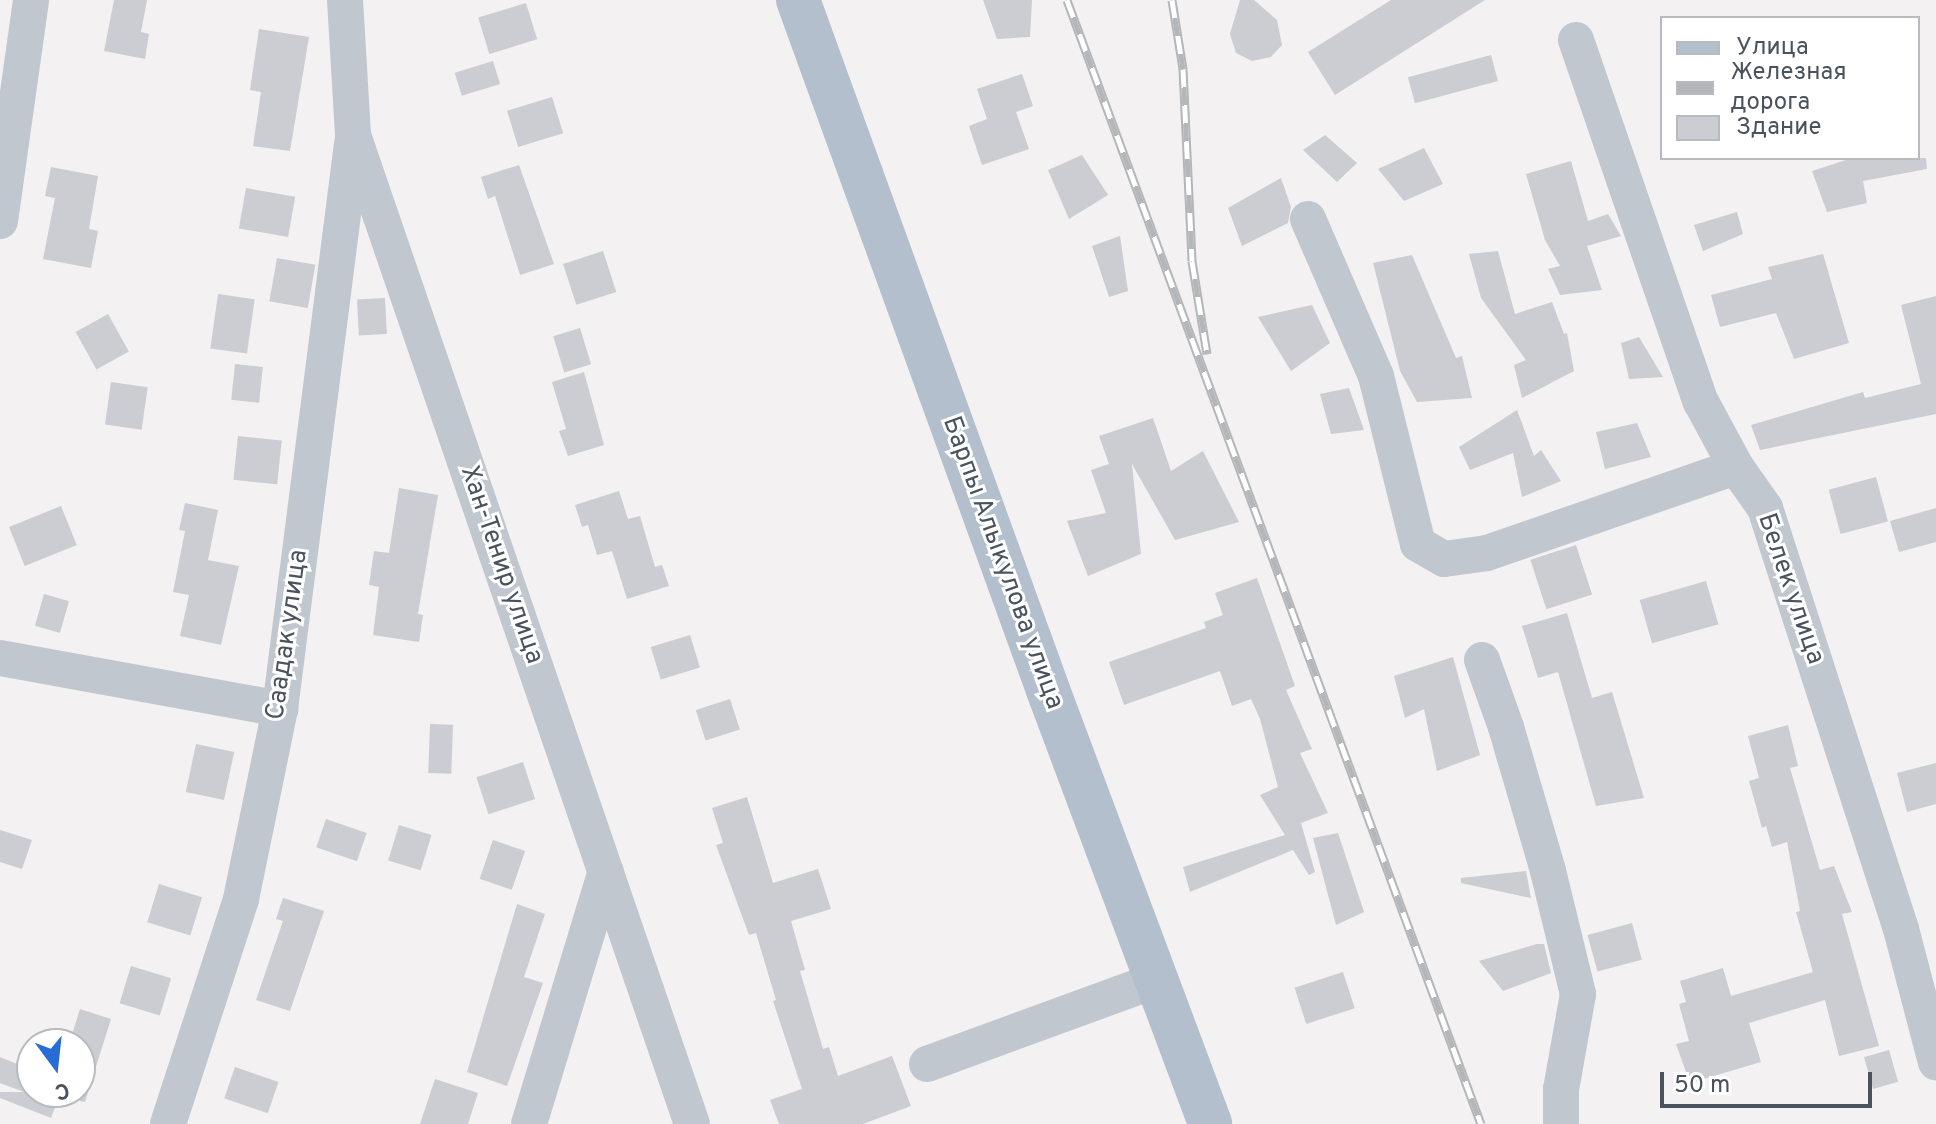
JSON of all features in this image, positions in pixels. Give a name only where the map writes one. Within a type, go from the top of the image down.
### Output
[{"type":"main road","name":"Барпы Алыкулова улица","points":[[798,0],[1210,1124]]},
{"type":"street","points":[[0,221],[31,0]]},
{"type":"street","name":"Хан-Тенир улица","points":[[345,0],[353,135],[692,1124]]},
{"type":"street","name":"Белек улица","points":[[1576,40],[1701,402],[1736,467],[1765,508],[1901,929],[1936,1062]]},
{"type":"street","name":"Саадак улица","points":[[168,1124],[241,899],[280,709],[353,135]]},
{"type":"street","points":[[1308,219],[1376,376],[1418,544],[1444,559],[1487,553],[1736,467]]},
{"type":"street","points":[[0,658],[280,709]]},
{"type":"street","points":[[1482,660],[1506,727],[1544,857],[1578,994],[1561,1089],[1561,1124]]},
{"type":"street","points":[[529,1124],[606,871]]},
{"type":"street","points":[[927,1064],[1156,980]]},
{"type":"building","points":[[114,0],[147,0],[141,32],[149,34],[145,59],[104,51]]},
{"type":"building","points":[[983,0],[1032,0],[1030,37],[997,39]]},
{"type":"building","points":[[1240,0],[1254,0],[1277,20],[1282,45],[1271,57],[1252,61],[1236,53],[1230,34]]},
{"type":"building","points":[[1391,0],[1485,0],[1335,95],[1308,52]]},
{"type":"building","points":[[526,3],[537,39],[489,54],[478,18]]},
{"type":"building","points":[[259,29],[309,37],[290,151],[253,146],[261,92],[250,90]]},
{"type":"building","points":[[1491,55],[1498,81],[1415,103],[1408,77]]},
{"type":"building","points":[[493,61],[500,84],[462,96],[455,73]]},
{"type":"building","points":[[1022,74],[1033,106],[1016,112],[1029,149],[982,165],[969,126],[987,119],[977,89]]},
{"type":"building","points":[[552,97],[563,133],[518,147],[507,111]]},
{"type":"building","points":[[1325,135],[1357,163],[1337,182],[1303,150]]},
{"type":"building","points":[[1424,148],[1443,184],[1404,201],[1378,169]]},
{"type":"building","points":[[1082,155],[1108,195],[1069,219],[1048,170]]},
{"type":"building","points":[[1920,158],[1926,158],[1927,169],[1863,181],[1867,203],[1827,212],[1812,171],[1846,160]]},
{"type":"building","points":[[1571,161],[1588,221],[1608,214],[1621,236],[1587,246],[1602,290],[1560,295],[1548,269],[1560,266],[1545,240],[1526,174]]},
{"type":"building","points":[[519,165],[554,264],[520,275],[495,196],[488,199],[481,177]]},
{"type":"building","points":[[51,167],[98,176],[89,229],[98,231],[91,268],[43,259],[55,198],[45,196]]},
{"type":"building","points":[[1281,178],[1291,207],[1288,223],[1242,246],[1228,208]]},
{"type":"building","points":[[246,188],[295,197],[288,237],[239,228]]},
{"type":"building","points":[[1737,212],[1743,234],[1703,251],[1694,225]]},
{"type":"building","points":[[1120,236],[1128,291],[1109,297],[1092,246]]},
{"type":"building","points":[[603,251],[616,292],[576,305],[563,264]]},
{"type":"building","points":[[1498,251],[1515,314],[1552,302],[1564,334],[1567,333],[1574,371],[1522,398],[1514,365],[1526,360],[1481,298],[1469,254]]},
{"type":"building","points":[[1823,254],[1849,343],[1794,359],[1776,313],[1720,327],[1711,295],[1772,279],[1768,267]]},
{"type":"building","points":[[1412,255],[1456,358],[1462,356],[1472,398],[1417,402],[1400,371],[1373,263]]},
{"type":"building","points":[[277,258],[315,265],[308,308],[269,301]]},
{"type":"building","points":[[218,294],[255,299],[247,354],[210,348]]},
{"type":"building","points":[[1936,296],[1936,414],[1760,450],[1751,425],[1863,392],[1865,398],[1921,384],[1901,305]]},
{"type":"building","points":[[385,298],[387,334],[359,335],[357,299]]},
{"type":"building","points":[[1312,305],[1330,343],[1291,371],[1258,317]]},
{"type":"building","points":[[108,314],[129,352],[96,370],[76,332]]},
{"type":"building","points":[[580,328],[591,364],[564,373],[553,336]]},
{"type":"building","points":[[1639,337],[1663,377],[1629,379],[1621,343]]},
{"type":"building","points":[[235,364],[263,367],[259,403],[231,400]]},
{"type":"building","points":[[584,372],[604,445],[568,456],[559,431],[566,429],[552,382]]},
{"type":"building","points":[[111,382],[148,387],[142,430],[105,425]]},
{"type":"building","points":[[1349,388],[1364,430],[1331,434],[1320,394]]},
{"type":"building","points":[[1517,410],[1534,456],[1541,450],[1561,481],[1522,497],[1513,453],[1470,470],[1459,447]]},
{"type":"building","points":[[1153,418],[1171,471],[1203,451],[1239,522],[1175,540],[1132,464],[1141,554],[1088,576],[1067,521],[1106,513],[1091,470],[1109,464],[1099,436]]},
{"type":"building","points":[[1637,423],[1651,457],[1605,469],[1596,432]]},
{"type":"building","points":[[238,436],[282,441],[277,484],[233,480]]},
{"type":"building","points":[[1876,477],[1888,521],[1841,534],[1829,490]]},
{"type":"building","points":[[399,488],[438,495],[418,614],[423,615],[419,642],[373,635],[379,587],[369,585],[374,551],[389,553]]},
{"type":"building","points":[[619,491],[628,519],[640,516],[655,567],[662,565],[669,586],[627,599],[612,551],[597,555],[588,525],[582,527],[575,505]]},
{"type":"building","points":[[185,503],[218,510],[208,560],[239,566],[221,645],[180,636],[189,595],[173,592],[185,531],[179,530]]},
{"type":"building","points":[[61,506],[77,545],[25,566],[9,527]]},
{"type":"building","points":[[1936,508],[1936,542],[1899,552],[1890,521]]},
{"type":"building","points":[[1576,545],[1592,594],[1546,609],[1530,560]]},
{"type":"building","points":[[1257,578],[1295,686],[1286,690],[1312,749],[1300,753],[1328,813],[1301,823],[1315,872],[1309,875],[1293,850],[1190,892],[1183,867],[1285,835],[1260,795],[1278,787],[1260,719],[1251,699],[1232,706],[1220,671],[1124,705],[1109,662],[1206,628],[1204,622],[1223,615],[1215,593]]},
{"type":"building","points":[[1706,581],[1718,624],[1652,643],[1640,600]]},
{"type":"building","points":[[44,594],[69,601],[60,633],[35,626]]},
{"type":"building","points":[[1567,613],[1592,698],[1612,692],[1644,798],[1596,806],[1558,672],[1538,678],[1522,626]]},
{"type":"building","points":[[690,635],[700,668],[661,680],[651,647]]},
{"type":"building","points":[[1453,657],[1480,755],[1437,771],[1424,709],[1405,718],[1394,676]]},
{"type":"building","points":[[730,699],[740,729],[706,741],[696,710]]},
{"type":"building","points":[[430,724],[453,725],[451,774],[428,773]]},
{"type":"building","points":[[1788,725],[1798,766],[1790,768],[1820,870],[1834,866],[1852,912],[1842,914],[1879,1046],[1839,1056],[1825,1000],[1749,1023],[1761,1062],[1690,1083],[1676,1044],[1689,1041],[1679,1004],[1686,1002],[1680,981],[1723,968],[1731,996],[1813,972],[1796,912],[1800,911],[1787,842],[1772,847],[1766,826],[1762,828],[1749,781],[1759,778],[1748,736]]},
{"type":"building","points":[[196,744],[234,752],[224,800],[186,792]]},
{"type":"building","points":[[523,762],[535,799],[488,814],[476,777]]},
{"type":"building","points":[[1936,763],[1936,804],[1907,812],[1897,773]]},
{"type":"building","points":[[747,797],[773,883],[818,869],[831,909],[791,921],[805,970],[800,971],[823,1049],[829,1047],[838,1076],[892,1056],[911,1106],[863,1124],[779,1124],[770,1100],[802,1089],[773,1001],[776,1000],[756,933],[749,935],[716,845],[723,843],[712,808]]},
{"type":"building","points":[[326,819],[367,833],[357,861],[316,847]]},
{"type":"building","points":[[399,825],[432,835],[421,870],[388,860]]},
{"type":"building","points":[[0,830],[32,840],[22,869],[0,862]]},
{"type":"building","points":[[1338,833],[1364,912],[1336,925],[1313,838]]},
{"type":"building","points":[[493,840],[525,851],[512,890],[480,879]]},
{"type":"building","points":[[1526,871],[1531,898],[1461,883],[1461,878]]},
{"type":"building","points":[[159,884],[202,897],[190,935],[147,922]]},
{"type":"building","points":[[283,898],[324,911],[290,1011],[256,1000],[283,921],[276,919]]},
{"type":"building","points":[[517,904],[545,914],[524,977],[543,983],[507,1086],[467,1072]]},
{"type":"building","points":[[1632,923],[1642,960],[1597,972],[1588,935]]},
{"type":"building","points":[[1544,944],[1551,973],[1503,991],[1479,961]]},
{"type":"building","points":[[131,966],[171,978],[160,1016],[120,1003]]},
{"type":"building","points":[[1343,972],[1355,1008],[1306,1024],[1294,988]]},
{"type":"building","points":[[80,1009],[111,1019],[96,1067],[96,1028],[74,1028]]},
{"type":"building","points":[[1889,1050],[1898,1082],[1873,1089],[1864,1057]]},
{"type":"building","points":[[0,1057],[16,1064],[16,1089],[0,1083]]},
{"type":"building","points":[[235,1067],[278,1082],[268,1113],[224,1098]]},
{"type":"building","points":[[435,1079],[478,1093],[468,1124],[420,1124]]},
{"type":"building","points":[[0,1092],[16,1092],[16,1104],[0,1098]]},
{"type":"building","points":[[26,1108],[55,1108],[51,1118]]},
{"type":"railway","points":[[1067,0],[1481,1124]]},
{"type":"railway","points":[[1172,0],[1183,69],[1192,261],[1207,354]]}]
